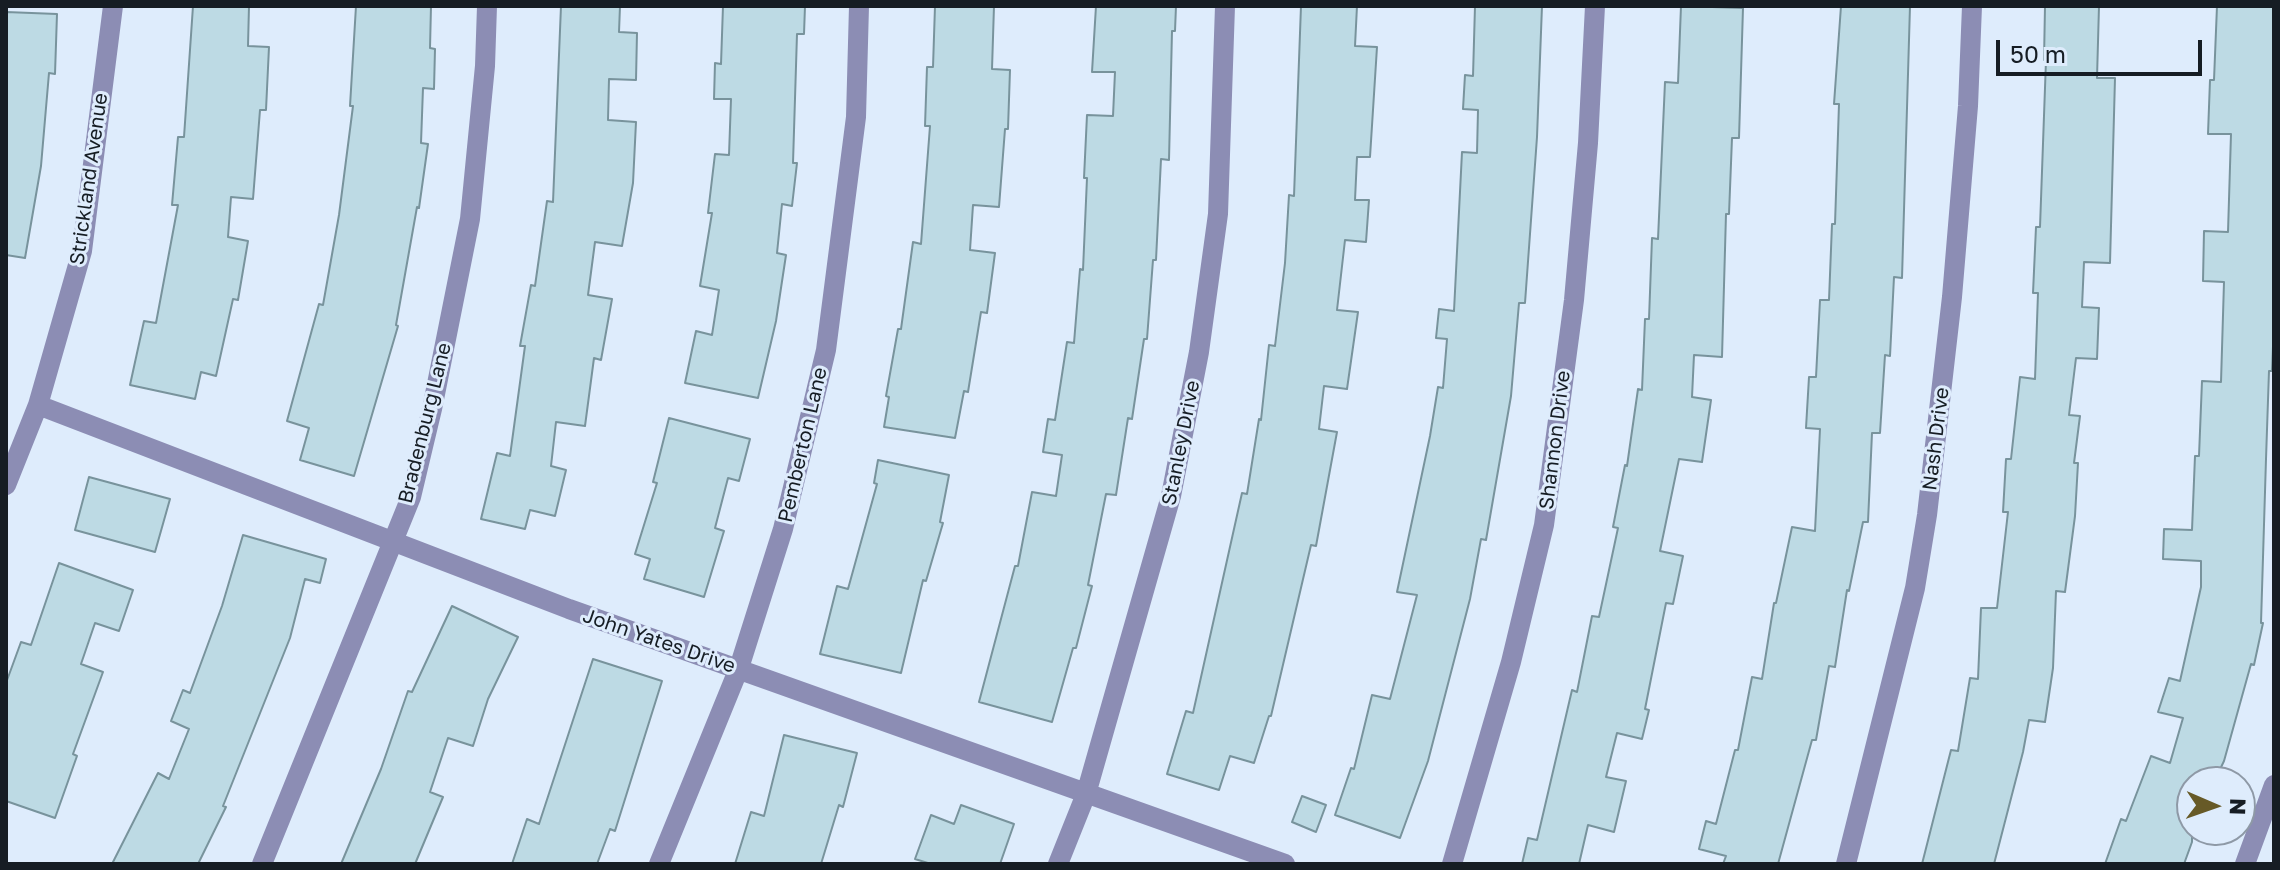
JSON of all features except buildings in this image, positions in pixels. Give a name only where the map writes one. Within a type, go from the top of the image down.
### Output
[{"type":"street","name":"Strickland Avenue","points":[[6,485],[38,405],[82,251],[113,6]]},
{"type":"street","name":"Bradenburg Lane","points":[[262,864],[411,497],[470,219],[485,66],[487,6]]},
{"type":"street","name":"Pemberton Lane","points":[[659,864],[739,668],[783,529],[826,350],[856,117],[859,6]]},
{"type":"street","name":"Stanley Drive","points":[[1058,864],[1086,794],[1171,496],[1199,352],[1218,214],[1225,6]]},
{"type":"street","name":"Shannon Drive","points":[[1452,864],[1511,662],[1544,525],[1575,284],[1588,143],[1595,6]]},
{"type":"street","name":"Nash Drive","points":[[1846,864],[1915,588],[1927,515],[1952,297],[1968,106],[1972,6]]},
{"type":"street","name":"John Yates Drive","points":[[38,405],[569,609],[1285,864]]},
{"type":"street","points":[[2245,864],[2274,785]]}]
